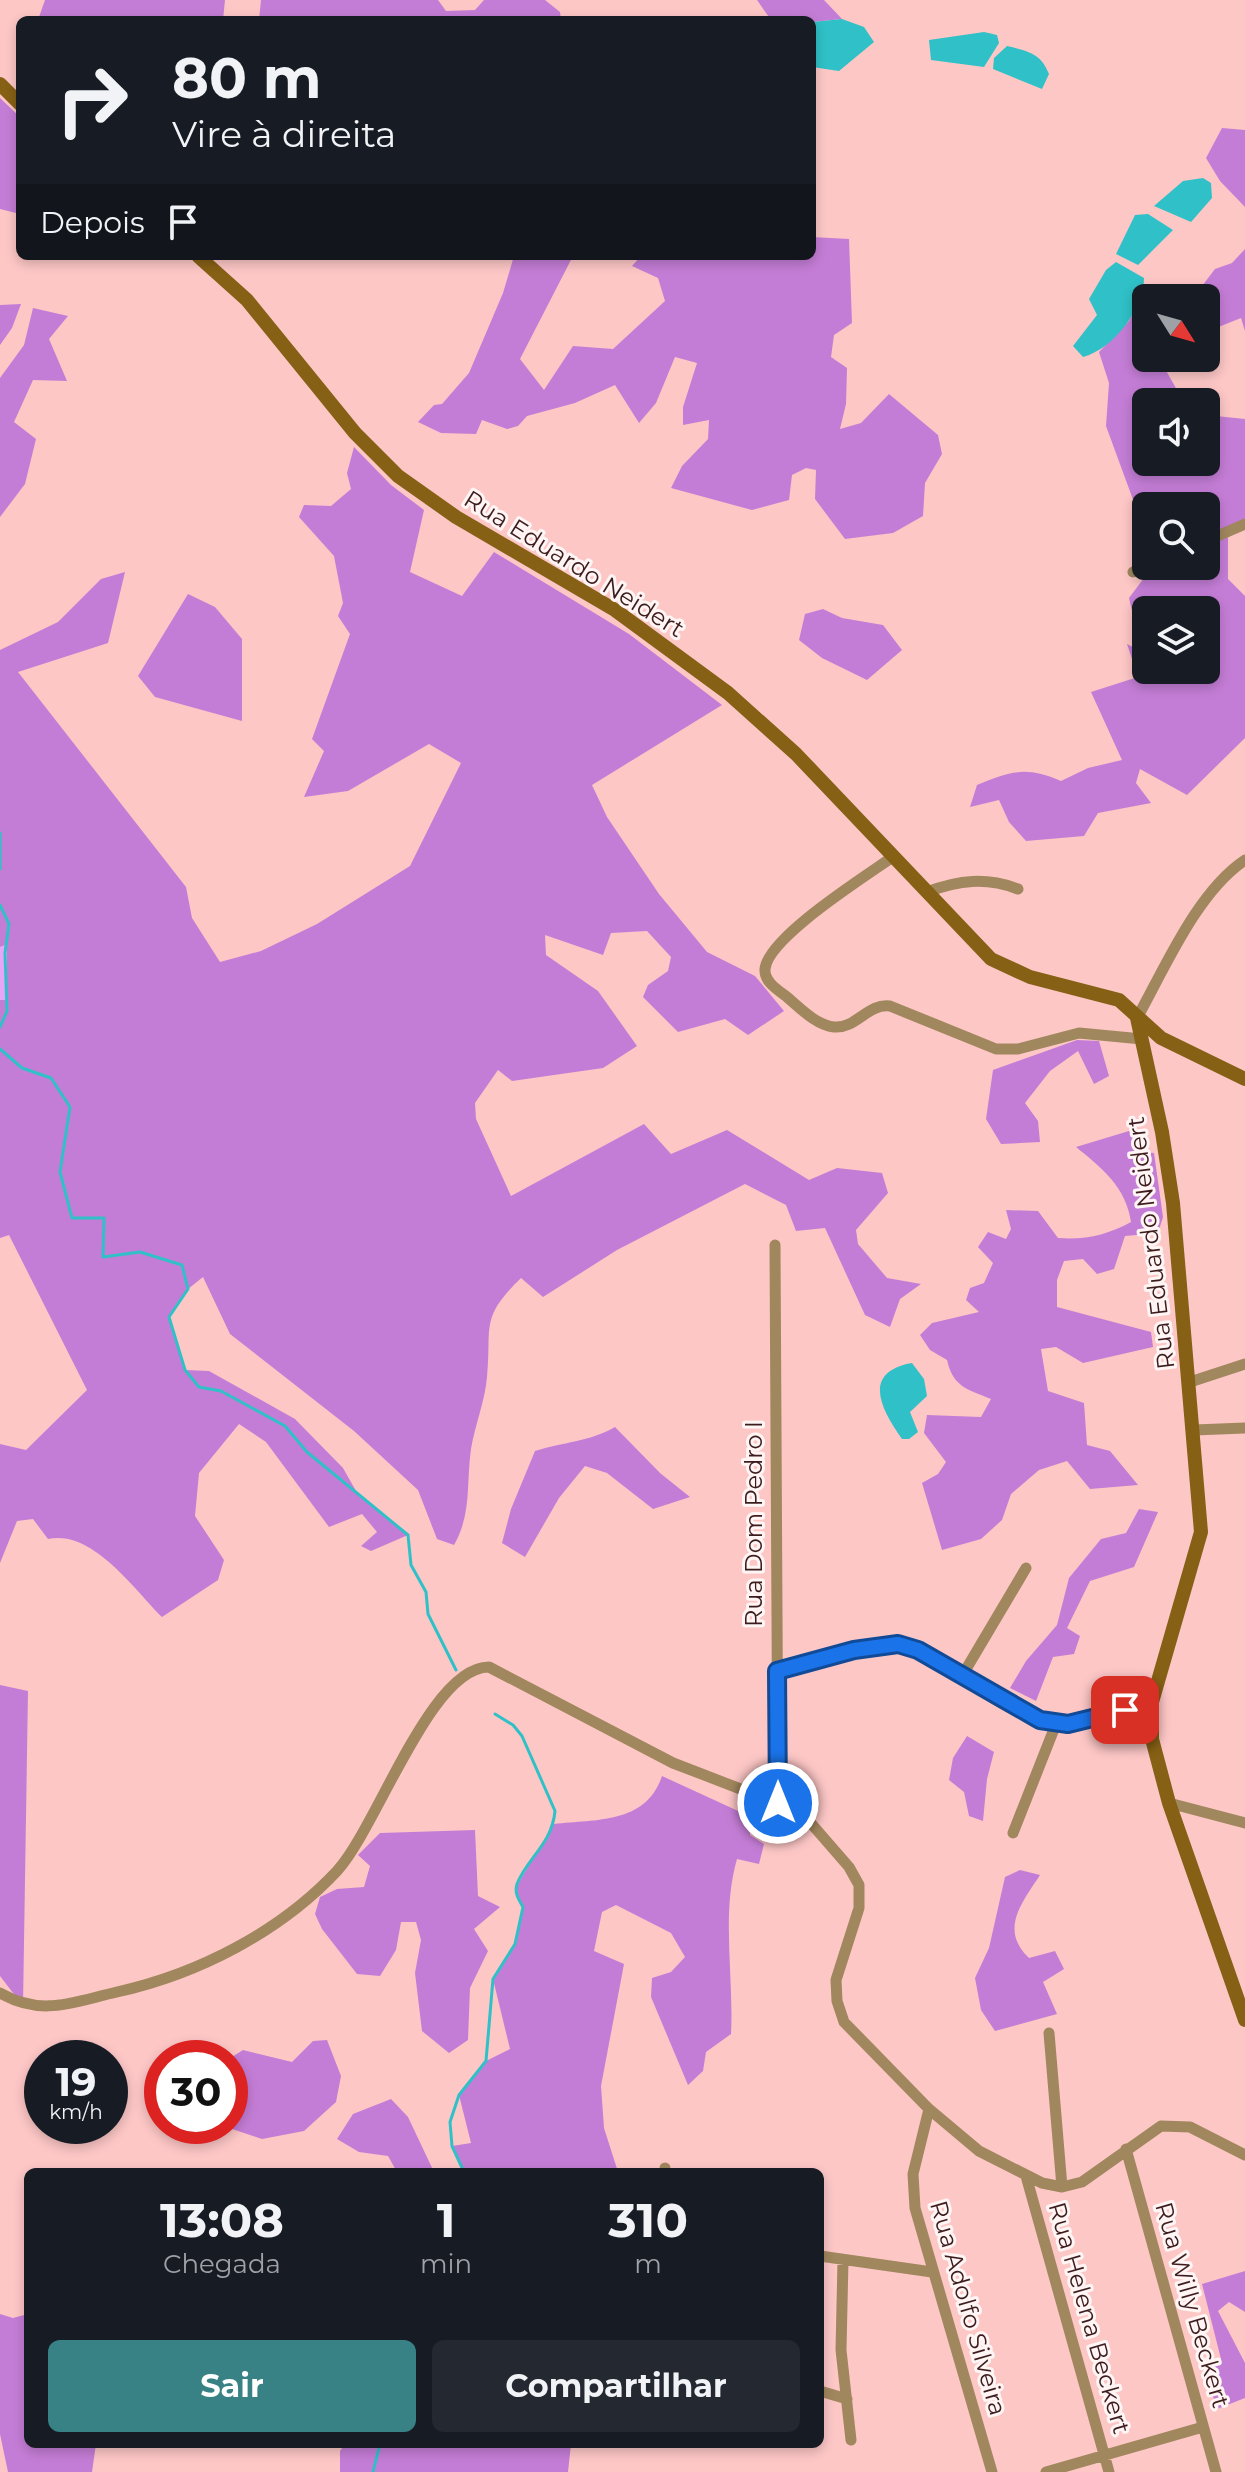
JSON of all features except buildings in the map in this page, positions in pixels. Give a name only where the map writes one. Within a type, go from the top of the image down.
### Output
[{"type":"street","points":[[0,84],[16,100]]},
{"type":"street","name":"Rua Eduardo Neidert","points":[[202,260],[247,300],[355,433],[398,476],[456,517],[634,623],[757,717],[991,959],[1030,977],[1107,995],[1127,1007],[1137,1018],[1171,1180],[1194,1430],[1200,1544],[1152,1702],[1152,1739],[1169,1803],[1245,2020]]},
{"type":"street","points":[[1220,535],[1245,524]]},
{"type":"street","points":[[894,856],[772,951],[765,972],[770,984],[821,1023],[835,1027],[884,1005],[996,1049],[1018,1049],[1079,1033],[1142,1039]]},
{"type":"street","points":[[1245,860],[1222,879],[1200,908],[1137,1018],[1161,1038],[1245,1079]]},
{"type":"street","points":[[927,892],[965,880],[996,882],[1018,889]]},
{"type":"street","name":"Rua Dom Pedro I","points":[[775,1245],[778,1803]]},
{"type":"street","points":[[1190,1382],[1245,1364]]},
{"type":"street","points":[[1194,1430],[1245,1428]]},
{"type":"street","points":[[962,1676],[1026,1568]]},
{"type":"street","points":[[777,1671],[854,1650],[898,1644],[918,1650],[1016,1709],[1056,1724],[1080,1722],[1152,1702]]},
{"type":"street","points":[[0,1993],[23,2006],[49,2007],[146,1985],[239,1947],[294,1911],[338,1870],[368,1828],[431,1709],[452,1684],[480,1667],[508,1676],[673,1763],[778,1803],[809,1821],[849,1867],[859,1885],[859,1908],[836,1980],[837,2001],[844,2022],[929,2109],[979,2151],[1026,2176],[1062,2187],[1082,2182],[1152,2130],[1180,2125],[1200,2131],[1245,2155]]},
{"type":"street","points":[[1013,1833],[1056,1724]]},
{"type":"street","points":[[1169,1803],[1245,1823]]},
{"type":"street","points":[[1049,2033],[1062,2187]]},
{"type":"street","name":"Rua Adolfo Silveira","points":[[929,2109],[917,2153],[912,2189],[932,2272],[992,2472]]},
{"type":"street","name":"Rua Willy Beckert","points":[[1126,2149],[1216,2472]]},
{"type":"street","name":"Rua Helena Beckert","points":[[1026,2176],[1109,2472]]},
{"type":"street","points":[[824,2257],[932,2272]]},
{"type":"street","points":[[843,2260],[841,2350],[851,2440]]},
{"type":"street","points":[[824,2392],[847,2399]]},
{"type":"street","points":[[1046,2472],[1203,2427]]},
{"type":"shaded area","points":[[45,0],[225,0],[223,16],[39,16]]},
{"type":"shaded area","points":[[261,0],[438,0],[446,11],[475,10],[484,0],[545,0],[560,12],[560,16],[259,16]]},
{"type":"shaded area","points":[[757,0],[824,0],[842,19],[816,22],[816,16],[768,16]]},
{"type":"shaded area","points":[[0,98],[16,113],[16,213],[0,209]]},
{"type":"shaded area","points":[[1222,128],[1245,130],[1245,207],[1220,181],[1206,158]]},
{"type":"shaded area","points":[[816,237],[849,239],[852,323],[834,335],[831,357],[847,368],[846,404],[840,429],[861,423],[889,394],[938,435],[942,454],[925,483],[923,516],[893,533],[845,539],[815,499],[816,470],[806,468],[792,475],[789,500],[752,510],[671,488],[682,466],[708,439],[709,420],[683,425],[683,407],[697,363],[675,357],[656,403],[639,423],[615,385],[575,403],[527,416],[518,426],[507,429],[482,420],[476,434],[441,433],[418,422],[434,405],[442,404],[469,373],[503,293],[513,260],[571,260],[520,359],[544,390],[573,346],[613,349],[665,301],[658,278],[632,266],[637,260],[816,260]]},
{"type":"shaded area","points":[[1245,249],[1245,331],[1241,318],[1220,326],[1220,284],[1204,284],[1215,269],[1232,263]]},
{"type":"shaded area","points":[[21,304],[12,328],[0,345],[0,305]]},
{"type":"shaded area","points":[[33,308],[68,316],[49,339],[67,381],[33,380],[14,422],[36,439],[25,484],[0,517],[0,378],[24,345]]},
{"type":"shaded area","points":[[1132,315],[1132,372],[1167,372],[1176,388],[1132,388],[1132,476],[1220,476],[1220,416],[1245,419],[1245,524],[1228,532],[1228,579],[1245,596],[1245,738],[1187,795],[1140,769],[1136,783],[1151,803],[1098,813],[1084,836],[1026,841],[1009,822],[999,800],[970,807],[977,785],[1019,772],[1038,773],[1061,781],[1088,768],[1122,760],[1091,692],[1132,679],[1132,684],[1220,684],[1220,596],[1132,596],[1132,611],[1129,598],[1142,580],[1220,580],[1220,492],[1132,492],[1132,497],[1106,426],[1109,383],[1099,352]]},
{"type":"shaded area","points":[[354,447],[391,485],[424,510],[410,572],[462,596],[494,552],[629,634],[722,705],[592,785],[607,817],[659,894],[707,952],[755,976],[784,1011],[748,1035],[725,1019],[678,1032],[643,997],[648,985],[668,971],[671,957],[647,931],[611,933],[603,955],[545,935],[546,955],[598,991],[637,1046],[603,1068],[512,1081],[498,1070],[475,1103],[476,1119],[511,1196],[644,1124],[671,1154],[727,1130],[809,1180],[837,1168],[882,1173],[888,1193],[856,1230],[858,1244],[887,1278],[921,1284],[900,1299],[890,1327],[865,1315],[825,1228],[796,1231],[786,1205],[745,1184],[617,1250],[543,1297],[521,1278],[499,1304],[490,1324],[486,1386],[471,1449],[466,1510],[454,1545],[437,1539],[418,1490],[354,1431],[230,1334],[203,1277],[188,1289],[169,1317],[185,1370],[209,1371],[295,1419],[343,1468],[356,1491],[408,1535],[371,1551],[361,1546],[377,1532],[362,1514],[329,1527],[266,1442],[239,1424],[199,1473],[195,1516],[224,1560],[218,1580],[162,1617],[125,1577],[96,1552],[64,1538],[48,1539],[33,1519],[17,1521],[0,1563],[0,1444],[26,1450],[87,1390],[9,1235],[0,1238],[0,1000],[7,1000],[7,944],[0,947],[0,650],[58,622],[101,579],[125,572],[108,643],[18,672],[186,887],[192,918],[220,962],[261,951],[317,924],[410,866],[461,763],[429,744],[348,791],[304,797],[324,751],[312,739],[350,634],[338,616],[343,603],[334,556],[299,517],[304,505],[331,506],[351,489],[347,473]]},
{"type":"shaded area","points":[[188,594],[215,607],[242,639],[242,721],[155,697],[138,676]]},
{"type":"shaded area","points":[[823,609],[842,618],[883,625],[902,650],[867,680],[822,658],[799,640],[805,614]]},
{"type":"shaded area","points":[[7,943],[7,1000],[0,1000],[0,947]]},
{"type":"shaded area","points":[[1077,1040],[1099,1041],[1109,1076],[1094,1084],[1078,1051],[1050,1071],[1025,1103],[1038,1121],[1040,1142],[1001,1144],[986,1119],[993,1070]]},
{"type":"shaded area","points":[[1129,1131],[1143,1152],[1154,1153],[1163,1217],[1158,1233],[1125,1236],[1114,1269],[1097,1274],[1083,1259],[1064,1261],[1057,1280],[1057,1307],[1151,1332],[1153,1347],[1083,1363],[1056,1347],[1041,1349],[1048,1391],[1084,1403],[1087,1445],[1110,1451],[1138,1485],[1090,1489],[1067,1461],[1039,1470],[1011,1494],[1002,1520],[981,1539],[942,1550],[922,1483],[938,1474],[946,1462],[924,1433],[927,1415],[981,1417],[991,1399],[957,1382],[947,1360],[930,1350],[920,1335],[932,1323],[979,1312],[966,1300],[970,1288],[984,1283],[993,1263],[978,1247],[988,1232],[1006,1239],[1011,1229],[1006,1210],[1038,1211],[1058,1238],[1096,1236],[1131,1222],[1118,1188],[1076,1147]]},
{"type":"shaded area","points":[[615,1427],[660,1473],[690,1497],[653,1509],[607,1473],[585,1466],[559,1498],[525,1557],[502,1543],[511,1509],[535,1451],[586,1439]]},
{"type":"shaded area","points":[[1139,1509],[1158,1512],[1134,1567],[1090,1581],[1067,1628],[1080,1636],[1074,1654],[1053,1657],[1036,1701],[1010,1688],[1026,1661],[1057,1625],[1069,1578],[1101,1539],[1126,1533]]},
{"type":"shaded area","points":[[0,1685],[28,1691],[23,2006],[0,1976]]},
{"type":"shaded area","points":[[967,1736],[994,1752],[987,1779],[983,1821],[969,1816],[964,1792],[949,1780],[953,1758]]},
{"type":"shaded area","points":[[662,1776],[749,1816],[750,1835],[764,1844],[759,1864],[737,1859],[732,1880],[729,1924],[731,2034],[706,2052],[703,2071],[688,2085],[651,1997],[652,1978],[671,1972],[685,1957],[671,1933],[616,1905],[602,1912],[594,1951],[624,1964],[601,2086],[604,2128],[617,2168],[462,2168],[452,2146],[471,2143],[459,2095],[486,2061],[510,2049],[493,1979],[515,1944],[523,1907],[516,1894],[518,1885],[554,1824],[618,1816],[632,1811],[655,1792]]},
{"type":"shaded area","points":[[475,1830],[478,1896],[500,1907],[474,1929],[488,1951],[470,1988],[468,2040],[449,2053],[422,2031],[415,1973],[421,1940],[416,1922],[401,1922],[396,1950],[380,1976],[357,1974],[322,1929],[315,1914],[320,1897],[337,1889],[364,1887],[370,1866],[358,1855],[380,1833]]},
{"type":"shaded area","points":[[1020,1870],[1040,1875],[1016,1916],[1016,1937],[1020,1947],[1029,1958],[1055,1951],[1064,1969],[1043,1982],[1057,2014],[995,2031],[981,2010],[975,1978],[989,1948],[1005,1877]]},
{"type":"shaded area","points":[[327,2040],[341,2076],[336,2102],[304,2131],[262,2139],[248,2134],[248,2051],[292,2062],[313,2041]]},
{"type":"shaded area","points":[[391,2099],[408,2117],[432,2168],[395,2168],[388,2156],[359,2152],[337,2139],[353,2114]]},
{"type":"shaded area","points":[[1245,2271],[1245,2312],[1229,2302],[1218,2311],[1245,2363],[1245,2398],[1217,2409],[1205,2370],[1221,2359],[1202,2284]]},
{"type":"shaded area","points":[[0,2314],[13,2318],[24,2315],[24,2448],[95,2448],[92,2472],[8,2472],[0,2434]]},
{"type":"shaded area","points":[[342,2448],[571,2448],[568,2472],[340,2472]]},
{"type":"water","points":[[842,19],[864,27],[874,42],[839,71],[816,68],[816,22]]},
{"type":"water","points":[[984,32],[997,35],[999,43],[984,67],[931,60],[929,40]]},
{"type":"water","points":[[1007,46],[1042,61],[1049,74],[1042,89],[993,69],[994,58]]},
{"type":"water","points":[[1203,178],[1211,183],[1212,198],[1191,222],[1154,206],[1183,181]]},
{"type":"water","points":[[1148,214],[1173,230],[1138,265],[1116,254],[1135,215]]},
{"type":"water","points":[[1116,262],[1144,278],[1144,284],[1132,284],[1132,316],[1125,326],[1105,346],[1083,357],[1073,346],[1097,315],[1089,299],[1106,270]]},
{"type":"water","points":[[912,1363],[924,1379],[927,1396],[910,1412],[918,1432],[909,1439],[902,1439],[882,1404],[881,1383],[886,1374]]},
{"type":"waterway","points":[[0,833],[0,869]]},
{"type":"waterway","points":[[0,905],[9,924],[5,953],[7,1011],[0,1027]]},
{"type":"waterway","points":[[0,1049],[22,1068],[51,1078],[70,1107],[60,1172],[72,1218],[104,1218],[103,1257],[140,1252],[182,1265],[188,1289],[169,1317],[185,1370],[199,1387],[221,1391],[285,1426],[307,1452],[408,1535],[411,1565],[426,1592],[428,1614],[456,1670]]},
{"type":"waterway","points":[[462,2168],[452,2146],[450,2122],[459,2095],[486,2061],[493,1979],[515,1944],[523,1907],[516,1887],[545,1841],[555,1811],[522,1736],[513,1725],[495,1714]]},
{"type":"waterway","points":[[373,2472],[379,2448]]},
{"type":"route","points":[[778,1803],[777,1671],[854,1650],[907,1645],[1016,1709],[1056,1724],[1080,1722],[1125,1710]]}]
